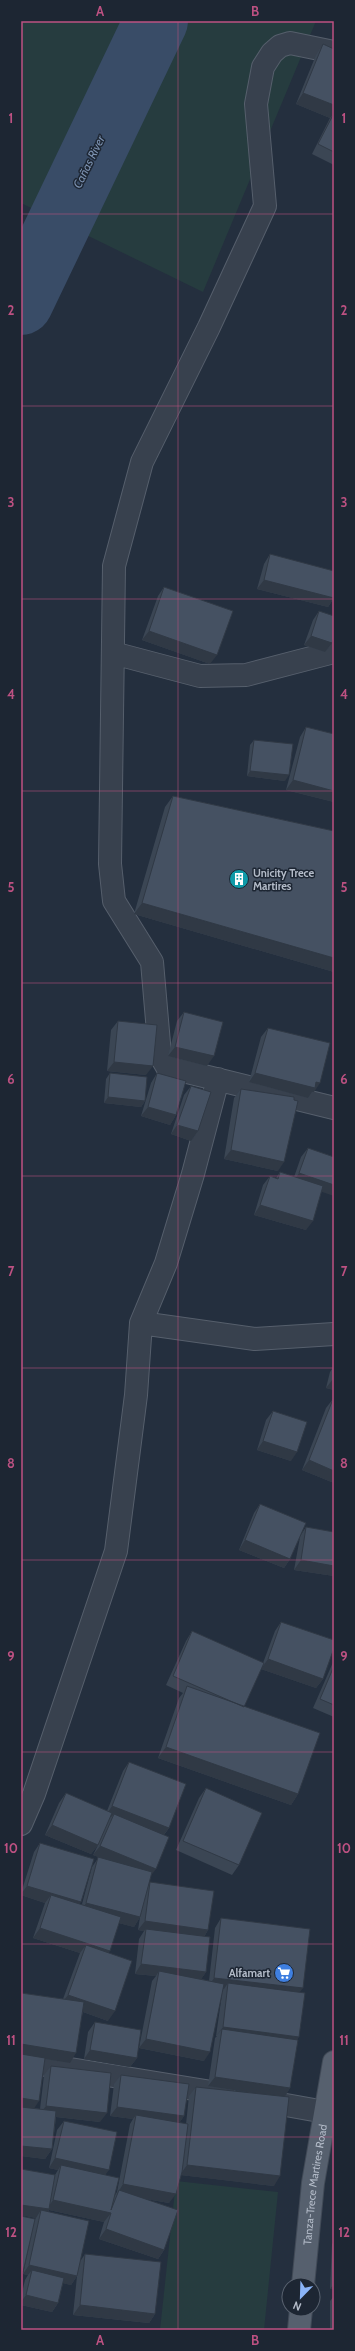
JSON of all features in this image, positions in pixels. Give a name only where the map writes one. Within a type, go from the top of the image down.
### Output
[{"type":"main road","name":"Tanza-Trece Martires Road","points":[[304,2277],[313,2183],[334,2062]]},
{"type":"main road","points":[[299,2330],[300,2317]]},
{"type":"street","points":[[334,52],[290,43],[280,46],[272,53],[263,67],[256,104],[264,206],[209,328],[142,462],[114,566],[110,864],[114,901],[152,962],[160,1056],[167,1067],[334,1108]]},
{"type":"street","points":[[113,653],[200,676],[246,675],[334,652]]},
{"type":"street","points":[[21,1824],[34,1794],[116,1551],[136,1396],[141,1323],[166,1263],[194,1174],[218,1079]]},
{"type":"street","points":[[141,1323],[255,1339],[334,1334]]},
{"type":"street","points":[[21,2061],[119,2075],[326,2112]]},
{"type":"green space","points":[[21,21],[316,21],[203,292],[21,203]]},
{"type":"green space","points":[[176,2181],[278,2192],[264,2330],[160,2330]]},
{"type":"building","points":[[323,44],[334,49],[334,105],[303,93]]},
{"type":"building","points":[[334,113],[334,152],[318,144]]},
{"type":"building","points":[[270,554],[334,571],[334,598],[264,580]]},
{"type":"building","points":[[164,587],[233,611],[217,655],[149,631]]},
{"type":"building","points":[[319,611],[334,616],[334,637],[332,643],[311,636]]},
{"type":"building","points":[[306,727],[334,734],[334,791],[293,780]]},
{"type":"building","points":[[254,740],[293,744],[289,775],[250,771]]},
{"type":"building","name":"Unicity Trece Martires","points":[[173,796],[334,831],[334,958],[142,903]]},
{"type":"building","points":[[184,1012],[223,1022],[214,1056],[175,1047]]},
{"type":"building","points":[[118,1021],[157,1025],[153,1066],[114,1062]]},
{"type":"building","points":[[268,1028],[330,1043],[320,1083],[316,1082],[315,1088],[255,1073]]},
{"type":"building","points":[[110,1073],[147,1077],[145,1101],[108,1097]]},
{"type":"building","points":[[157,1073],[186,1081],[176,1115],[148,1107]]},
{"type":"building","points":[[191,1086],[211,1092],[198,1131],[177,1125]]},
{"type":"building","points":[[241,1089],[294,1097],[294,1100],[298,1101],[284,1162],[231,1150]]},
{"type":"building","points":[[308,1148],[334,1157],[334,1185],[299,1173]]},
{"type":"building","points":[[280,1172],[323,1186],[313,1221],[260,1205],[270,1176],[278,1179]]},
{"type":"building","points":[[333,1399],[334,1400],[334,1471],[309,1460]]},
{"type":"building","points":[[273,1411],[307,1422],[297,1452],[263,1441]]},
{"type":"building","points":[[260,1504],[306,1523],[290,1559],[245,1540]]},
{"type":"building","points":[[306,1527],[334,1532],[334,1566],[301,1560]]},
{"type":"building","points":[[281,1622],[334,1640],[334,1648],[323,1679],[268,1659]]},
{"type":"building","points":[[192,1631],[264,1663],[244,1707],[173,1676]]},
{"type":"building","points":[[334,1666],[334,1705],[320,1699]]},
{"type":"building","points":[[187,1686],[320,1733],[298,1794],[166,1747]]},
{"type":"building","points":[[129,1762],[186,1784],[169,1828],[112,1806]]},
{"type":"building","points":[[206,1788],[262,1813],[239,1865],[183,1841]]},
{"type":"building","points":[[66,1793],[112,1813],[98,1845],[52,1825]]},
{"type":"building","points":[[114,1814],[169,1837],[156,1869],[100,1846]]},
{"type":"building","points":[[40,1843],[94,1859],[81,1902],[27,1886]]},
{"type":"building","points":[[98,1857],[152,1872],[140,1917],[86,1903]]},
{"type":"building","points":[[150,1882],[214,1891],[208,1930],[145,1921]]},
{"type":"building","points":[[51,1895],[121,1917],[110,1951],[40,1928]]},
{"type":"building","points":[[221,1918],[310,1929],[303,1988],[214,1978]]},
{"type":"building","points":[[146,1929],[210,1937],[206,1972],[141,1964]]},
{"type":"building","points":[[86,1945],[132,1961],[115,2011],[68,1995]]},
{"type":"building","points":[[159,1971],[224,1984],[210,2052],[146,2039]]},
{"type":"building","points":[[228,1983],[305,1993],[299,2037],[223,2027]]},
{"type":"building","points":[[21,1993],[84,2002],[76,2053],[21,2044]]},
{"type":"building","points":[[95,2022],[141,2030],[137,2058],[90,2050]]},
{"type":"building","points":[[222,2029],[298,2040],[290,2088],[215,2077]]},
{"type":"building","points":[[21,2054],[45,2058],[39,2101],[21,2098]]},
{"type":"building","points":[[51,2066],[111,2073],[107,2113],[46,2106]]},
{"type":"building","points":[[121,2075],[189,2084],[184,2116],[117,2107]]},
{"type":"building","points":[[196,2087],[289,2097],[280,2176],[187,2165]]},
{"type":"building","points":[[21,2107],[56,2111],[52,2149],[21,2146]]},
{"type":"building","points":[[136,2115],[188,2124],[182,2172],[176,2194],[123,2184]]},
{"type":"building","points":[[64,2121],[117,2132],[109,2170],[55,2158]]},
{"type":"building","points":[[61,2165],[119,2178],[111,2210],[119,2190],[178,2210],[164,2250],[106,2229],[111,2213],[53,2200]]},
{"type":"building","points":[[21,2169],[55,2175],[49,2209],[21,2205]]},
{"type":"building","points":[[41,2210],[89,2221],[77,2276],[29,2265]]},
{"type":"building","points":[[21,2216],[35,2219],[23,2272],[21,2271]]},
{"type":"building","points":[[85,2254],[161,2262],[155,2314],[80,2305]]},
{"type":"building","points":[[32,2270],[64,2278],[58,2303],[26,2295]]},
{"type":"waterway","name":"Cañas River","points":[[21,303],[156,21]]},
{"type":"place","name":"Unicity Trece Martires","points":[[239,879]]},
{"type":"place","name":"Alfamart","points":[[284,1973]]}]
